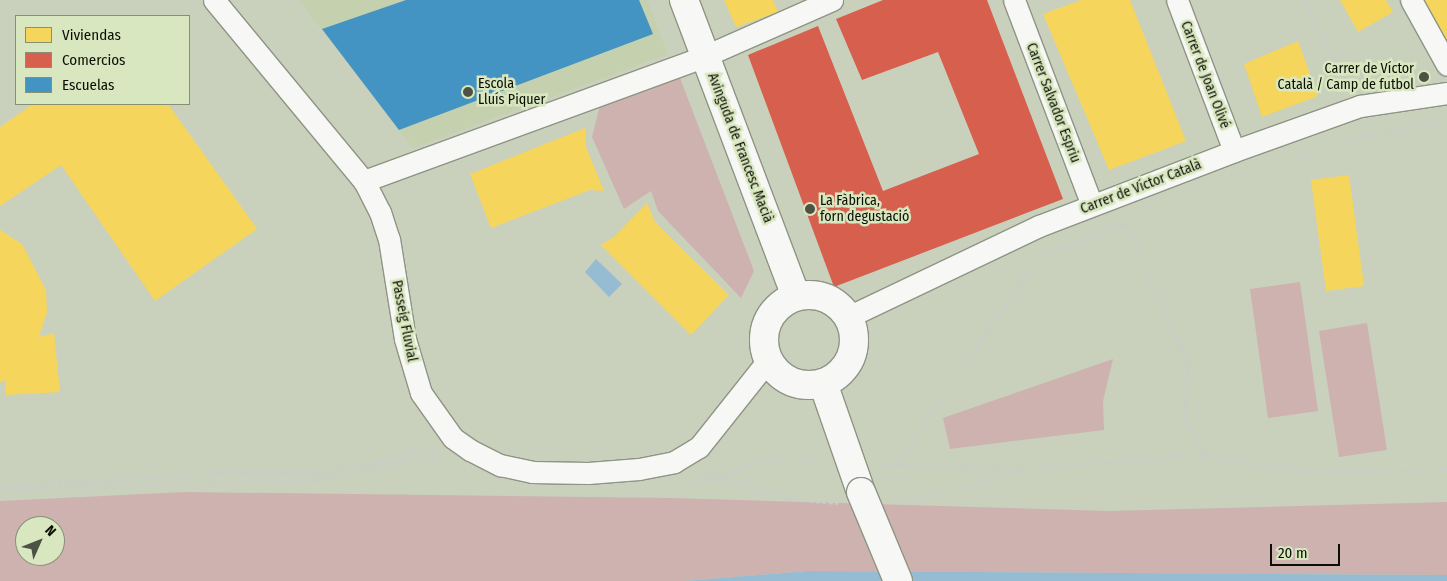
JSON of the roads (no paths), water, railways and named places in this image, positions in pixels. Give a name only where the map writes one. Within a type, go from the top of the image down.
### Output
[{"type":"street","name":"Passeig Fluvial","points":[[214,0],[364,181],[380,212],[389,239],[405,339],[421,393],[453,438],[500,465],[532,472],[588,473],[639,469],[674,462],[699,447],[769,359]]},
{"type":"street","name":"Avinguda de Francesc Macià","points":[[684,0],[796,296]]},
{"type":"street","points":[[364,181],[705,56],[832,0]]},
{"type":"street","name":"Carrer Salvador Espriu","points":[[1014,0],[1092,205]]},
{"type":"street","name":"Carrer de Joan Olivé","points":[[1177,0],[1234,151]]},
{"type":"street","points":[[1411,0],[1447,65]]},
{"type":"street","name":"Carrer de Víctor Català","points":[[848,317],[1038,226],[1234,151],[1360,106],[1447,94]]},
{"type":"street","points":[[811,294],[826,297],[839,305],[848,317],[855,343],[852,356],[845,368],[823,383],[810,385],[785,378],[769,359],[764,335],[768,322],[779,306],[796,296],[811,294]]},
{"type":"street","points":[[823,383],[854,497],[898,581]]},
{"type":"water","points":[[596,259],[622,284],[609,297],[585,272]]},
{"type":"water","points":[[808,571],[1447,575],[1447,581],[685,581]]},
{"type":"place","name":"Carrer de Víctor Català / Camp de futbol","points":[[1424,77]]},
{"type":"place","name":"Escola Lluís Piquer","points":[[468,92]]},
{"type":"place","name":"La Fàbrica, forn degustació","points":[[810,209]]}]
